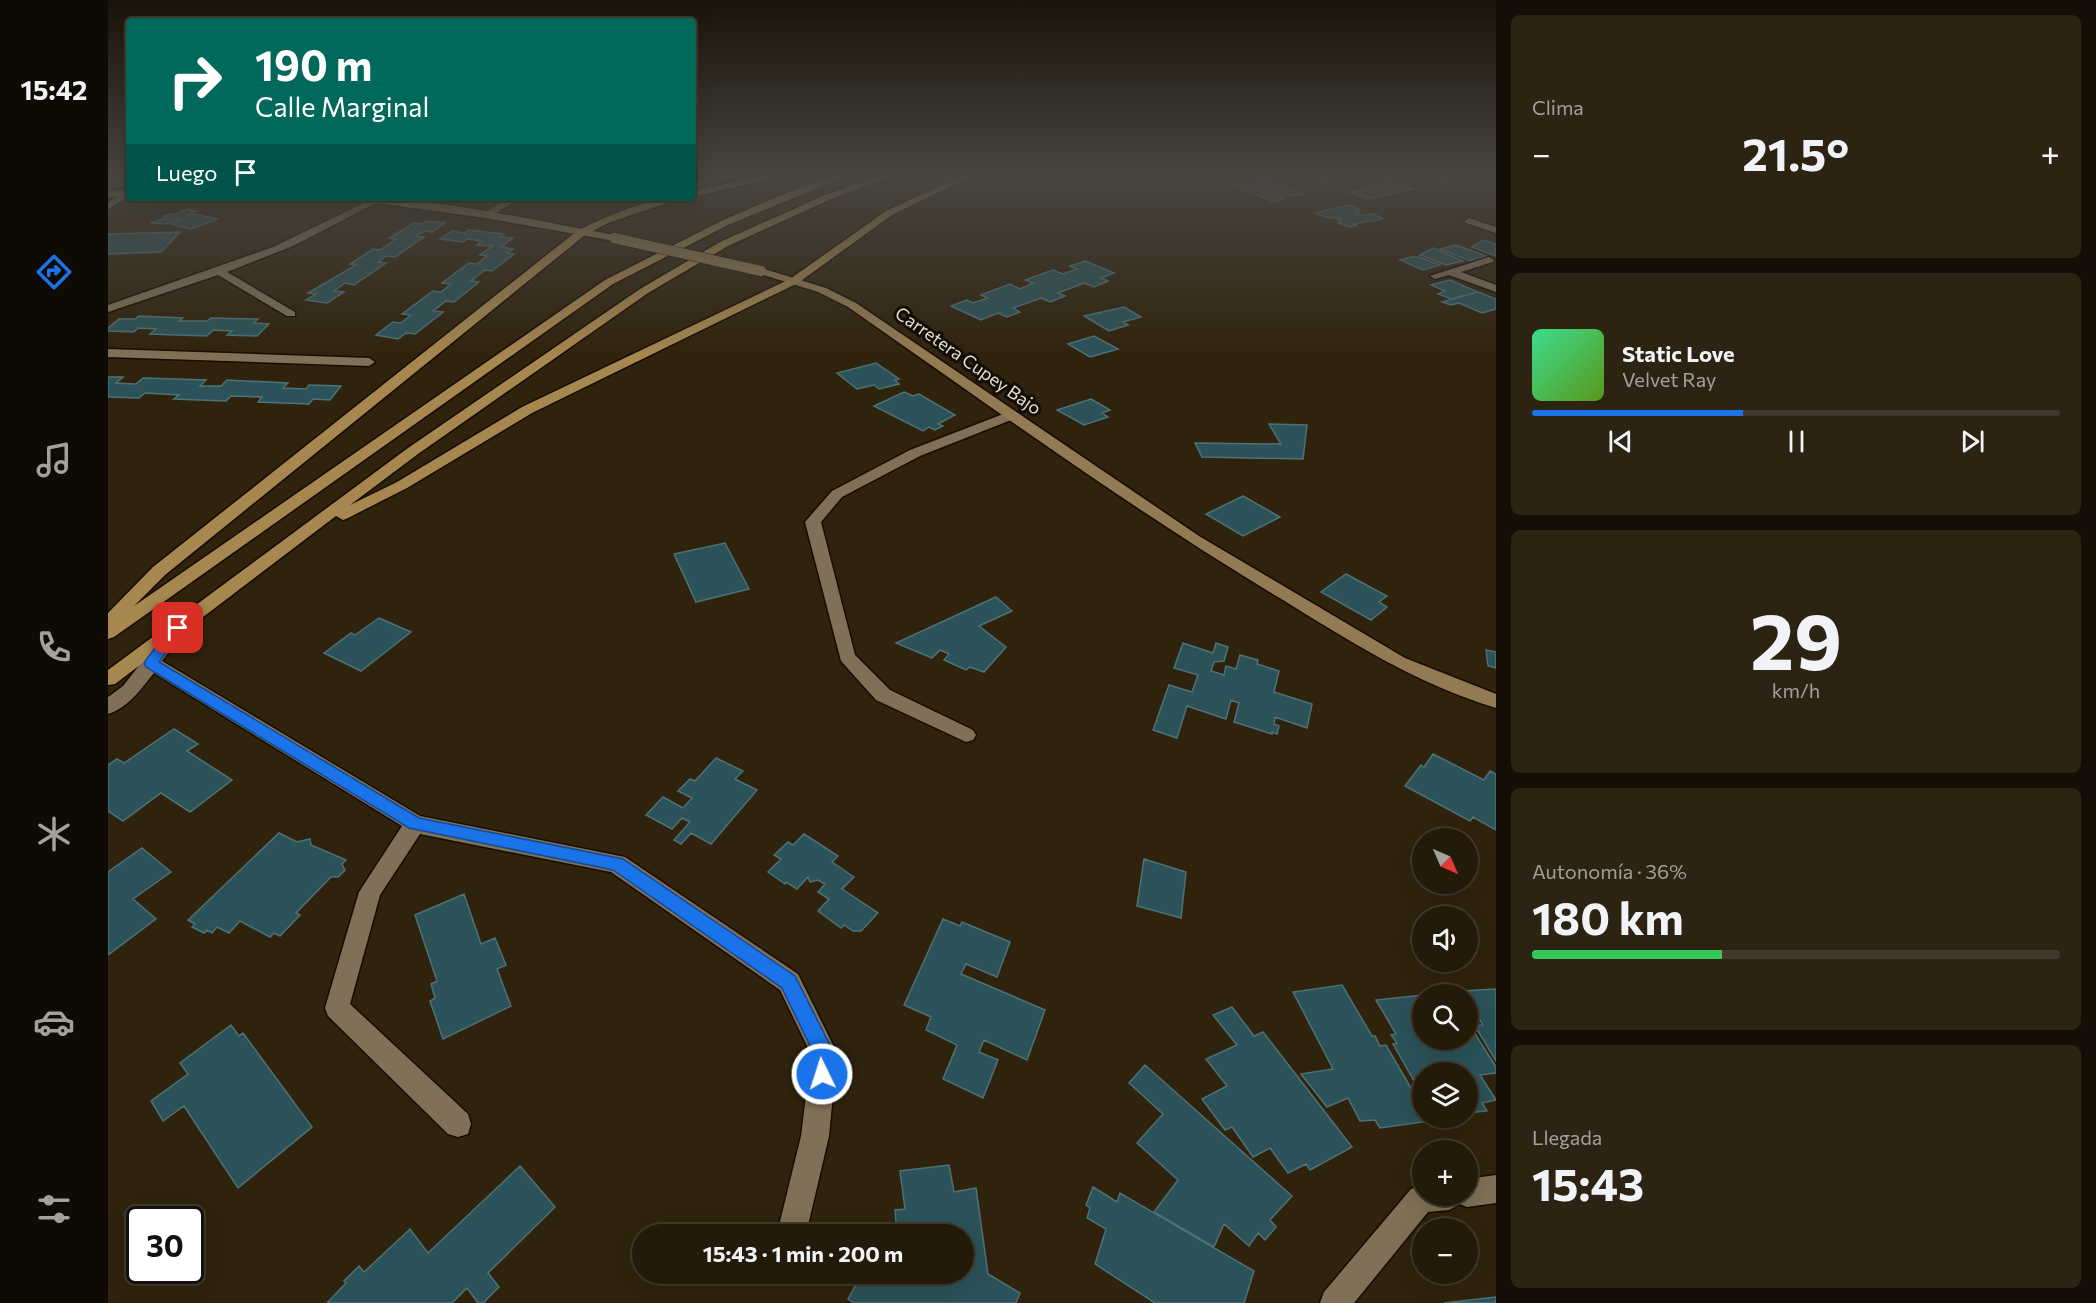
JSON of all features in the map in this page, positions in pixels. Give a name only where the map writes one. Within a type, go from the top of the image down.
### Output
[{"type":"main road","points":[[108,624],[159,571],[576,236]]},
{"type":"main road","points":[[108,633],[609,282],[697,236]]},
{"type":"main road","points":[[108,679],[304,535],[413,451],[644,291],[742,236]]},
{"type":"main road","points":[[304,535],[402,485],[527,410],[794,281],[857,236]]},
{"type":"street","points":[[108,309],[191,283],[303,236]]},
{"type":"street","name":"Carretera Cupey Bajo","points":[[602,236],[761,271],[822,290],[852,305],[902,337],[1011,415],[1193,539],[1276,590],[1399,662],[1471,693],[1496,700]]},
{"type":"street","points":[[1435,276],[1490,260]]},
{"type":"street","points":[[218,271],[291,314]]},
{"type":"street","points":[[1451,272],[1496,289]]},
{"type":"street","points":[[108,353],[369,362]]},
{"type":"street","points":[[966,735],[883,695],[847,657],[813,522],[837,495],[915,453],[1011,415]]},
{"type":"street","points":[[108,707],[130,691],[178,628]]},
{"type":"street","points":[[151,663],[415,824],[617,864],[789,982],[824,1053],[815,1136],[794,1224]]},
{"type":"street","points":[[415,824],[370,892],[337,1008],[458,1124]]},
{"type":"street","points":[[1478,1191],[1496,1189]]},
{"type":"street","points":[[1335,1303],[1415,1206]]},
{"type":"building","points":[[108,236],[176,236],[161,252],[108,254]]},
{"type":"building","points":[[393,236],[424,237],[395,257],[386,256],[378,262],[386,263],[354,285],[345,283],[334,291],[344,292],[327,303],[306,300],[316,294],[308,293],[356,265],[350,264],[373,249],[380,250],[396,239],[389,238]]},
{"type":"building","points":[[445,236],[502,236],[500,237],[513,238],[501,247],[513,249],[507,253],[514,254],[492,271],[485,270],[471,281],[479,282],[454,302],[446,301],[433,311],[443,312],[415,334],[406,333],[398,339],[376,335],[393,322],[401,323],[411,315],[402,314],[433,291],[441,292],[451,284],[442,283],[469,263],[477,264],[487,256],[480,255],[492,246],[477,245],[482,241],[467,239],[463,242],[440,239]]},
{"type":"building","points":[[1483,240],[1496,244],[1496,256],[1472,247]]},
{"type":"building","points":[[1456,245],[1486,256],[1470,261],[1440,249]]},
{"type":"building","points":[[1433,248],[1463,261],[1446,265],[1420,255]]},
{"type":"building","points":[[1419,257],[1440,265],[1423,270],[1400,260]]},
{"type":"building","points":[[1085,261],[1114,273],[1101,278],[1108,281],[1094,287],[1084,283],[1058,293],[1065,296],[1050,302],[1041,298],[1013,308],[1020,312],[1007,317],[998,313],[981,320],[951,306],[967,300],[973,303],[988,298],[981,295],[1010,284],[1020,289],[1033,283],[1025,280],[1053,270],[1063,274],[1077,269],[1070,266]]},
{"type":"building","points":[[1450,280],[1478,292],[1451,299],[1438,294],[1445,291],[1431,285]]},
{"type":"building","points":[[1478,292],[1496,299],[1496,309],[1482,313],[1459,303],[1451,305],[1442,302]]},
{"type":"building","points":[[1124,307],[1141,317],[1123,322],[1128,325],[1109,331],[1084,316]]},
{"type":"building","points":[[139,316],[183,318],[179,321],[207,321],[211,318],[258,319],[254,323],[269,324],[257,336],[227,335],[232,331],[213,330],[207,336],[150,334],[156,329],[138,328],[134,332],[108,331],[108,328],[119,319],[135,319]]},
{"type":"building","points":[[1094,336],[1118,349],[1090,357],[1068,344]]},
{"type":"building","points":[[876,363],[899,379],[895,380],[899,384],[879,389],[874,385],[857,389],[837,373]]},
{"type":"building","points":[[108,377],[123,377],[116,383],[136,384],[143,378],[206,380],[200,386],[221,386],[227,380],[288,383],[283,388],[306,389],[309,385],[341,386],[330,400],[313,399],[309,404],[258,402],[262,397],[231,396],[226,401],[174,399],[179,395],[145,393],[139,398],[108,397]]},
{"type":"building","points":[[904,392],[913,396],[919,394],[955,415],[938,424],[943,426],[935,430],[929,427],[923,431],[874,406]]},
{"type":"building","points":[[1091,399],[1110,410],[1102,413],[1108,417],[1084,425],[1057,410]]},
{"type":"building","points":[[1269,424],[1307,425],[1303,459],[1202,457],[1195,443],[1281,444]]},
{"type":"building","points":[[1243,496],[1280,517],[1243,536],[1206,514]]},
{"type":"building","points":[[725,543],[749,589],[696,602],[674,554]]},
{"type":"building","points":[[1346,574],[1387,596],[1379,602],[1387,607],[1371,620],[1321,592]]},
{"type":"building","points":[[996,597],[1012,611],[979,626],[1006,647],[984,672],[970,667],[966,670],[944,660],[949,654],[940,650],[932,658],[896,643]]},
{"type":"building","points":[[379,618],[411,632],[361,671],[324,653],[351,633],[355,635]]},
{"type":"building","points":[[1183,643],[1213,653],[1216,643],[1228,647],[1224,661],[1214,662],[1211,671],[1224,675],[1226,666],[1236,669],[1240,655],[1258,660],[1257,664],[1279,671],[1274,692],[1312,704],[1307,728],[1275,717],[1274,724],[1279,726],[1277,734],[1272,732],[1272,734],[1234,722],[1239,703],[1231,700],[1226,719],[1187,706],[1177,738],[1153,730],[1169,685],[1192,692],[1198,675],[1174,668]]},
{"type":"building","points":[[1486,650],[1496,652],[1496,668],[1488,666]]},
{"type":"building","points":[[174,729],[198,744],[187,751],[232,780],[190,812],[161,793],[123,821],[108,811],[108,765],[117,759],[124,763]]},
{"type":"building","points":[[1433,754],[1484,780],[1490,771],[1496,774],[1496,830],[1473,817],[1470,821],[1405,786]]},
{"type":"building","points":[[716,758],[743,771],[735,779],[757,790],[711,844],[691,833],[681,844],[674,840],[690,822],[682,818],[672,829],[646,815],[663,797],[683,808],[692,798],[678,791],[690,779],[695,781]]},
{"type":"building","points":[[279,833],[297,842],[310,839],[311,845],[346,860],[342,864],[345,870],[338,877],[331,877],[296,913],[300,915],[280,936],[274,933],[270,937],[240,921],[229,933],[217,927],[212,933],[207,930],[204,933],[192,927],[195,924],[188,920]]},
{"type":"building","points":[[804,834],[838,856],[832,862],[854,877],[842,889],[878,913],[861,931],[853,931],[844,925],[841,928],[818,911],[829,899],[818,892],[825,884],[818,880],[810,882],[808,877],[797,889],[768,872],[781,859],[774,855],[788,842],[793,845]]},
{"type":"building","points":[[142,848],[171,872],[133,899],[156,919],[108,955],[108,872]]},
{"type":"building","points":[[1144,859],[1186,872],[1181,918],[1137,906]]},
{"type":"building","points":[[464,894],[481,944],[495,938],[506,965],[497,969],[511,1006],[443,1039],[430,1001],[435,998],[431,984],[437,981],[415,915]]},
{"type":"building","points":[[943,919],[960,926],[962,922],[1010,942],[997,977],[966,964],[961,974],[1045,1010],[1027,1060],[984,1040],[979,1052],[998,1060],[983,1098],[943,1079],[957,1045],[926,1030],[931,1017],[904,1005]]},
{"type":"building","points":[[1342,985],[1372,1036],[1375,1036],[1380,1046],[1386,1045],[1412,1090],[1412,1124],[1380,1128],[1375,1120],[1360,1121],[1348,1098],[1327,1107],[1301,1074],[1333,1069],[1293,992]]},
{"type":"building","points":[[1496,989],[1496,1061],[1478,1031],[1478,1026],[1483,1025],[1478,1017],[1478,990]]},
{"type":"building","points":[[1412,996],[1412,1050],[1478,1050],[1478,1038],[1496,1067],[1496,1073],[1480,1075],[1496,1100],[1482,1103],[1487,1111],[1478,1112],[1478,1062],[1412,1062],[1412,1077],[1393,1044],[1397,1043],[1391,1035],[1396,1034],[1376,1000]]},
{"type":"building","points":[[1232,1007],[1254,1036],[1263,1032],[1352,1147],[1310,1170],[1306,1164],[1288,1173],[1270,1148],[1253,1157],[1232,1127],[1225,1130],[1202,1099],[1227,1086],[1206,1059],[1237,1045],[1213,1015]]},
{"type":"building","points":[[231,1025],[239,1036],[243,1033],[312,1127],[238,1188],[184,1106],[163,1121],[151,1101],[188,1074],[180,1063]]},
{"type":"building","points":[[1145,1065],[1292,1196],[1270,1220],[1276,1227],[1265,1240],[1258,1233],[1249,1246],[1224,1224],[1214,1247],[1154,1212],[1178,1180],[1137,1143],[1163,1114],[1129,1083]]},
{"type":"building","points":[[949,1165],[954,1192],[976,1188],[988,1274],[1020,1293],[1016,1303],[854,1303],[848,1299],[856,1284],[974,1284],[974,1224],[896,1224],[895,1210],[905,1209],[900,1171]]},
{"type":"building","points":[[520,1166],[555,1207],[488,1273],[499,1287],[483,1303],[478,1303],[467,1288],[452,1303],[327,1303],[359,1266],[364,1272],[410,1229],[428,1253]]},
{"type":"building","points":[[1093,1187],[1117,1202],[1120,1193],[1254,1271],[1244,1303],[1155,1303],[1095,1264],[1106,1229],[1087,1218],[1090,1208],[1086,1205]]},
{"type":"building","points":[[1496,1297],[1496,1303],[1444,1303]]},
{"type":"route","points":[[178,628],[151,663],[415,824],[617,864],[789,982],[824,1053],[822,1074]]}]
